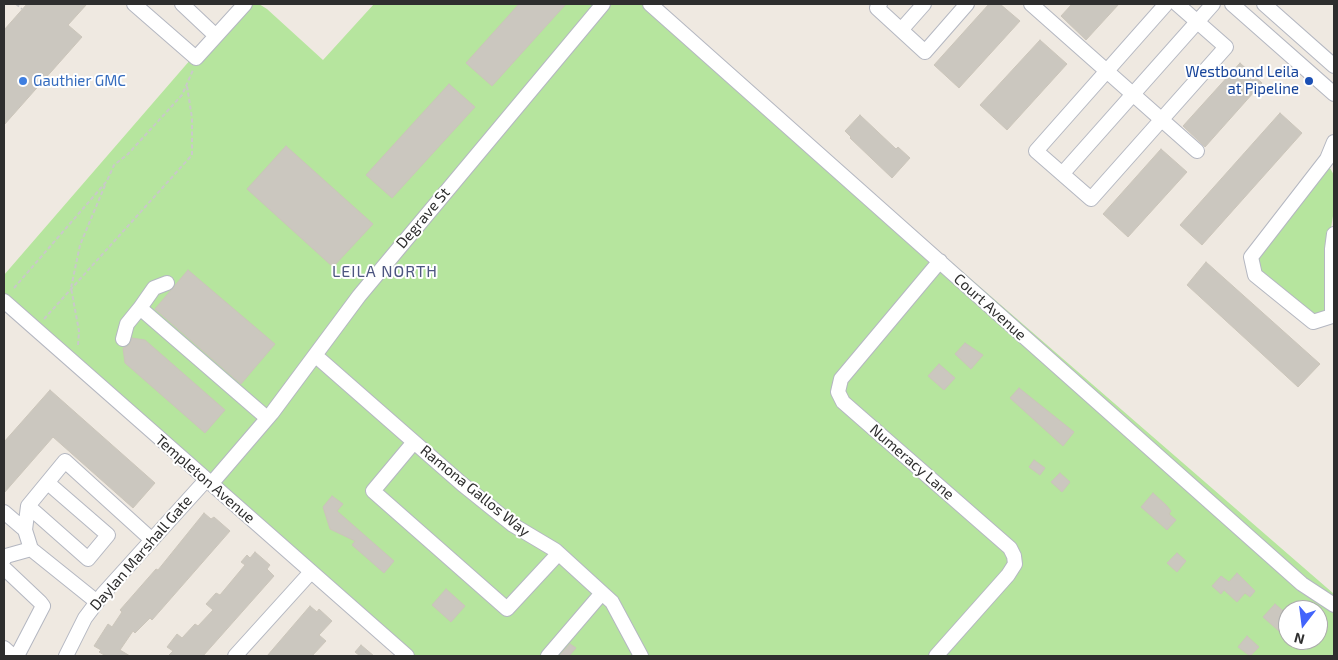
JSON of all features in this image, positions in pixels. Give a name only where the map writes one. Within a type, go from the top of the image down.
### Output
[{"type":"street","points":[[134,4],[196,58],[245,4]]},
{"type":"street","points":[[182,4],[216,36]]},
{"type":"street","name":"Degrave St","points":[[209,482],[267,418],[316,356],[359,296],[603,4]]},
{"type":"street","name":"Court Avenue","points":[[650,4],[1302,584],[1334,605]]},
{"type":"street","points":[[880,4],[877,8],[925,52],[967,4]]},
{"type":"street","points":[[901,30],[924,4]]},
{"type":"street","points":[[1031,4],[1198,151]]},
{"type":"street","points":[[1166,4],[1036,151],[1091,199],[1226,47],[1177,4]]},
{"type":"street","points":[[1063,173],[1213,4]]},
{"type":"street","points":[[1232,4],[1334,94]]},
{"type":"street","points":[[1264,4],[1334,66]]},
{"type":"street","points":[[1334,142],[1331,164],[1251,257],[1255,275],[1314,322],[1332,316],[1332,249],[1334,234]]},
{"type":"street","name":"Numeracy Lane","points":[[936,656],[1008,575],[1015,564],[1014,556],[1010,548],[843,402],[838,392],[841,379],[940,262]]},
{"type":"street","points":[[123,339],[127,324],[154,288],[166,283]]},
{"type":"street","name":"Templeton Avenue","points":[[4,301],[406,656]]},
{"type":"street","points":[[140,308],[267,418]]},
{"type":"street","name":"Ramona Gallos Way","points":[[316,356],[512,525],[558,554],[602,593],[618,610],[641,656]]},
{"type":"street","points":[[414,442],[373,491],[507,609],[558,554]]},
{"type":"street","points":[[97,602],[31,550],[25,530],[28,506],[65,461],[152,540]]},
{"type":"street","name":"Daylan Marshall Gate","points":[[66,656],[85,618],[97,602],[152,540],[209,482]]},
{"type":"street","points":[[28,506],[88,559],[108,535],[48,483]]},
{"type":"street","points":[[4,512],[25,530]]},
{"type":"street","points":[[17,656],[42,606],[4,559],[31,550]]},
{"type":"street","points":[[235,656],[311,572]]},
{"type":"street","points":[[548,656],[602,593]]},
{"type":"street","points":[[4,648],[13,656]]},
{"type":"path","points":[[16,4],[22,9]]},
{"type":"path","points":[[78,345],[79,331],[72,288],[80,245],[114,165],[128,154],[182,96],[196,58]]},
{"type":"path","points":[[35,328],[192,155],[192,118],[187,86]]},
{"type":"path","points":[[14,288],[107,181]]},
{"type":"green space","points":[[245,4],[259,4],[267,9],[323,60],[374,4],[654,4],[1334,594],[1334,656],[406,656],[4,301],[4,275],[191,59]]},
{"type":"green space","points":[[1328,165],[1334,175],[1334,210],[1328,246],[1330,313],[1314,318],[1258,273],[1256,258]]},
{"type":"building","name":"Gauthier GMC","points":[[27,4],[87,4],[68,25],[82,37],[4,125],[4,30]]},
{"type":"building","points":[[519,4],[566,4],[492,86],[466,63]]},
{"type":"building","points":[[989,4],[1000,4],[1020,21],[959,88],[934,65]]},
{"type":"building","points":[[1072,4],[1119,4],[1086,40],[1061,16]]},
{"type":"building","points":[[1040,40],[1067,64],[1007,130],[980,105]]},
{"type":"building","points":[[1240,63],[1262,83],[1205,147],[1183,126]]},
{"type":"building","points":[[449,84],[475,107],[392,198],[366,175]]},
{"type":"building","points":[[1280,113],[1302,133],[1202,245],[1180,225]]},
{"type":"building","points":[[860,115],[896,149],[898,147],[910,158],[892,178],[845,131]]},
{"type":"building","points":[[286,146],[373,224],[333,267],[247,189]]},
{"type":"building","points":[[1161,149],[1187,172],[1128,237],[1103,214]]},
{"type":"building","points":[[1206,262],[1320,364],[1298,387],[1187,285]]},
{"type":"building","points":[[188,270],[275,344],[241,384],[155,309]]},
{"type":"building","points":[[132,338],[145,340],[225,410],[205,433],[125,363],[123,348],[129,345]]},
{"type":"building","points":[[965,343],[983,355],[971,369],[955,354]]},
{"type":"building","points":[[939,364],[955,378],[944,390],[928,376]]},
{"type":"building","points":[[1019,388],[1074,432],[1063,446],[1010,398]]},
{"type":"building","points":[[50,390],[155,483],[133,508],[53,437],[4,493],[4,442]]},
{"type":"building","points":[[1034,460],[1045,468],[1040,475],[1029,467]]},
{"type":"building","points":[[1060,473],[1070,482],[1062,492],[1051,482]]},
{"type":"building","points":[[1153,493],[1166,505],[1171,511],[1169,514],[1176,520],[1167,530],[1141,507]]},
{"type":"building","points":[[332,496],[343,504],[337,511],[394,561],[384,573],[352,545],[355,541],[330,529],[323,507]]},
{"type":"building","points":[[204,513],[211,519],[214,517],[230,531],[152,620],[150,618],[135,633],[133,631],[120,650],[130,656],[106,656],[99,652],[101,650],[94,646],[108,624],[112,627],[122,612],[120,610],[156,569],[158,570]]},
{"type":"building","points":[[255,552],[270,565],[267,569],[274,576],[203,656],[168,656],[173,651],[167,647],[177,634],[182,638],[195,624],[198,626],[213,610],[206,604],[216,593],[220,595],[245,565],[241,562],[247,555],[250,558]]},
{"type":"building","points":[[1177,553],[1186,561],[1177,572],[1167,563]]},
{"type":"building","points":[[1237,573],[1255,591],[1250,597],[1245,593],[1237,602],[1224,590],[1221,594],[1212,586],[1221,576],[1229,582]]},
{"type":"building","points":[[446,589],[465,606],[451,622],[432,605]]},
{"type":"building","points":[[1275,604],[1278,607],[1278,630],[1263,617]]},
{"type":"building","points":[[310,606],[317,612],[319,609],[332,621],[319,635],[326,641],[312,656],[267,656]]},
{"type":"building","points":[[1247,636],[1259,647],[1250,656],[1238,647]]},
{"type":"building","points":[[570,644],[576,648],[569,656],[559,656]]},
{"type":"building","points":[[361,645],[374,656],[360,656],[355,652]]},
{"type":"place","name":"Gauthier GMC","points":[[23,81]]},
{"type":"place","name":"Westbound Leila at Pipeline","points":[[1309,81]]},
{"type":"district","name":"LEILA NORTH","points":[[385,272]]}]
